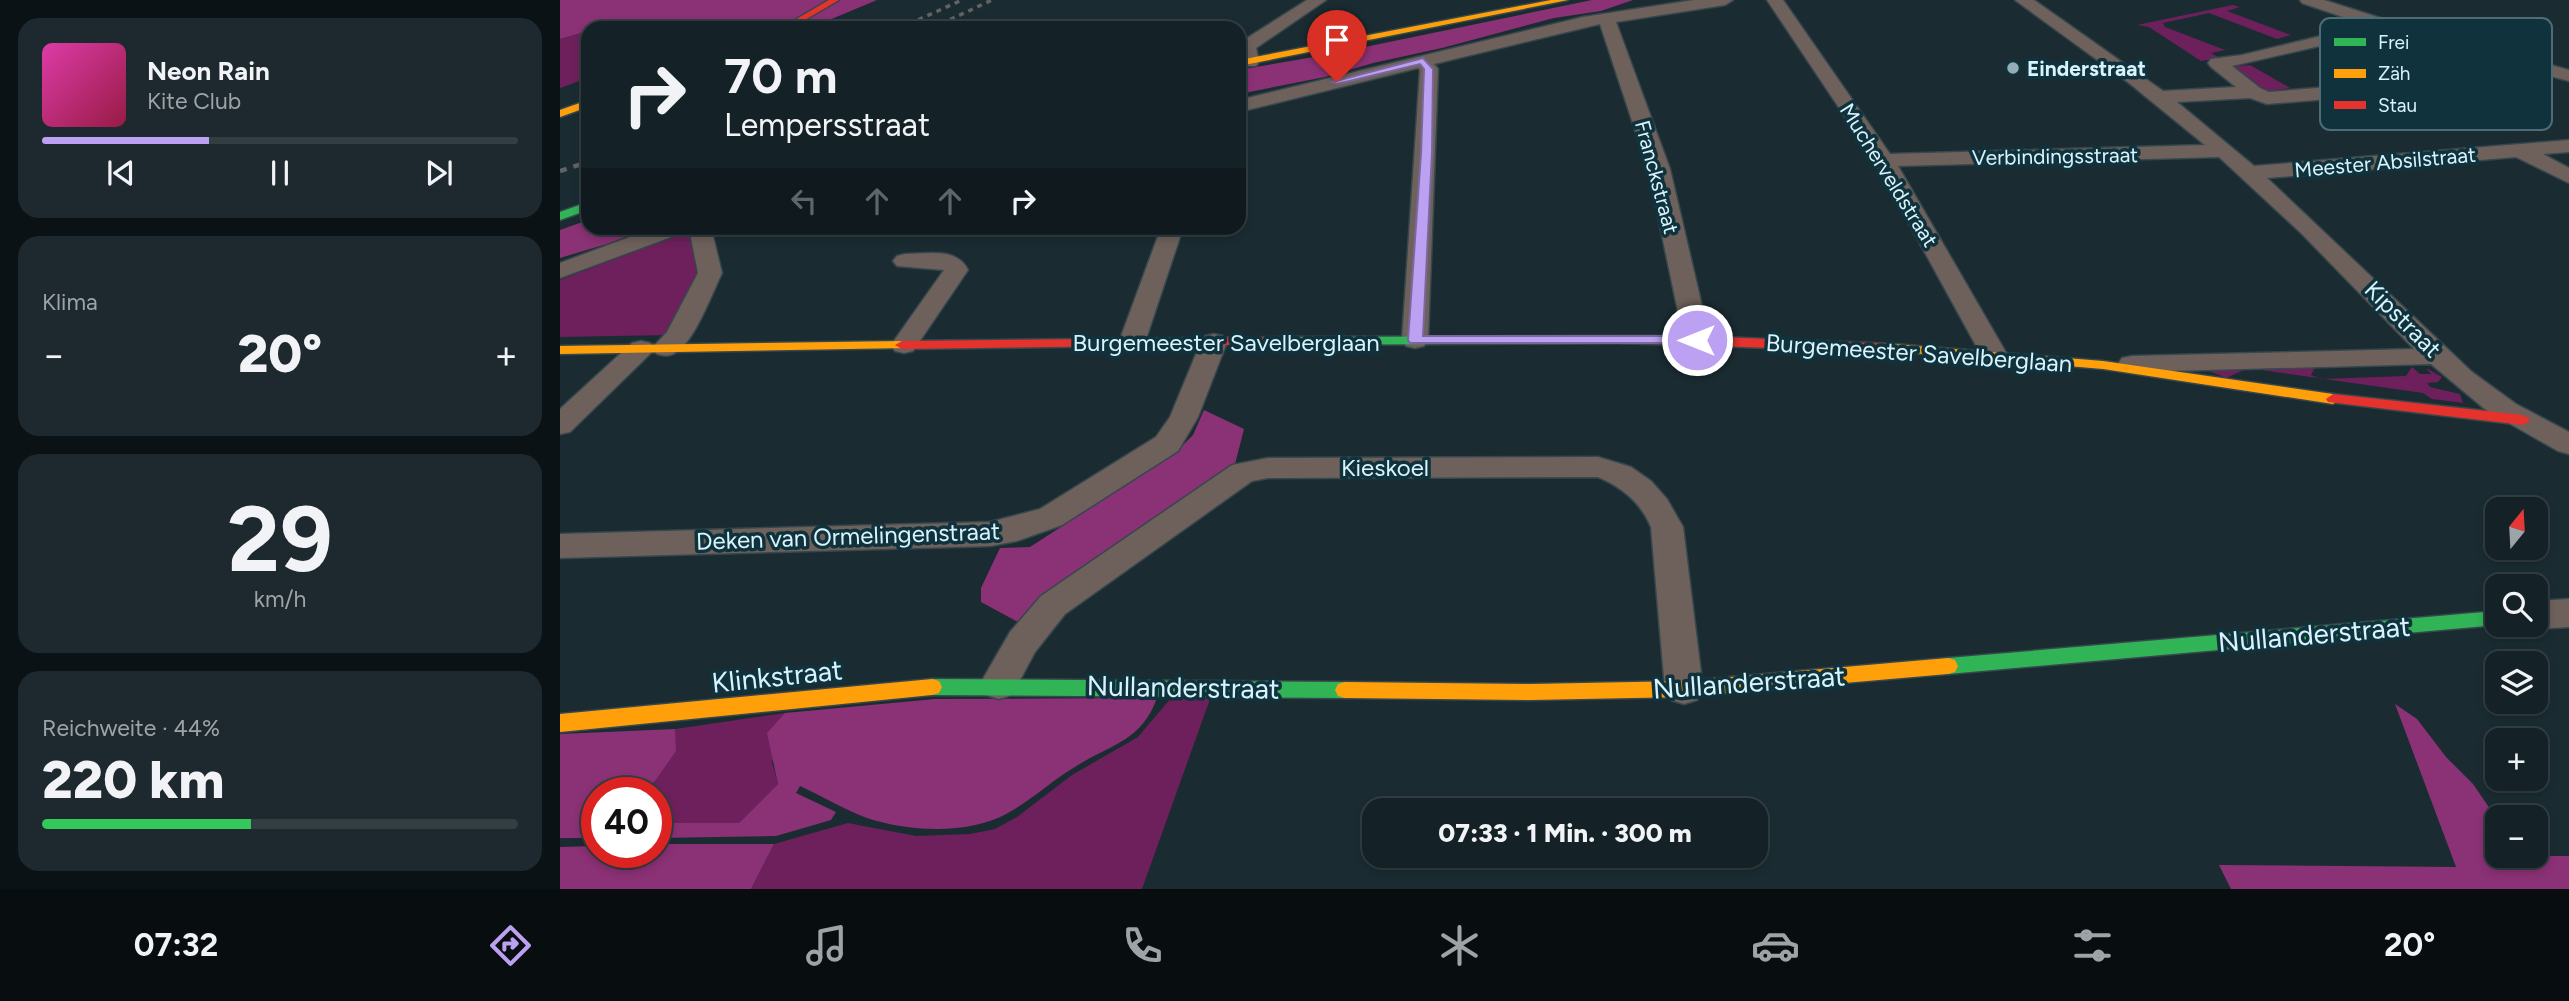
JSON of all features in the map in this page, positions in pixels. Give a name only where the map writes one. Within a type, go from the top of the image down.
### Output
[{"type":"street","points":[[798,21],[835,0]]},
{"type":"street","points":[[1246,55],[1250,44],[1318,0]]},
{"type":"street","points":[[1246,62],[1564,0]]},
{"type":"street","points":[[1246,104],[1606,18],[1725,0]]},
{"type":"street","name":"Mucherveldstraat","points":[[1775,0],[1884,160],[1995,356]]},
{"type":"street","points":[[2022,0],[2074,33],[2162,97],[2252,173]]},
{"type":"street","points":[[2308,0],[2363,18]]},
{"type":"street","name":"Franckstraat","points":[[1606,18],[1659,169],[1697,340]]},
{"type":"street","points":[[2320,41],[2242,61],[2217,63],[2253,92],[2267,98],[2320,94]]},
{"type":"street","points":[[1415,340],[1428,125],[1429,69],[1423,61]]},
{"type":"street","points":[[2552,71],[2569,76]]},
{"type":"street","points":[[2162,97],[2253,92]]},
{"type":"street","points":[[560,114],[581,106]]},
{"type":"street","name":"Meester Absilstraat","points":[[2252,173],[2569,146]]},
{"type":"street","points":[[2519,150],[2569,177]]},
{"type":"street","name":"Verbindingsstraat","points":[[1884,160],[2226,151]]},
{"type":"street","name":"Kipstraat","points":[[2252,173],[2486,398],[2569,444]]},
{"type":"street","points":[[560,216],[581,208]]},
{"type":"street","points":[[560,271],[655,235]]},
{"type":"street","points":[[562,423],[653,348],[678,335],[710,273],[702,235]]},
{"type":"street","points":[[1132,342],[1170,235]]},
{"type":"street","points":[[904,345],[956,270],[953,264],[945,261],[905,261]]},
{"type":"street","name":"Burgemeester Savelberglaan","points":[[560,350],[1415,340],[1697,340],[1841,345],[2101,365],[2456,416],[2523,420]]},
{"type":"street","name":"Deken van Ormelingenstraat","points":[[560,546],[990,534],[1034,524],[1067,508],[1167,443],[1184,417],[1214,342]]},
{"type":"street","name":"Burgemeester Savelberglaan","points":[[2101,365],[2440,356]]},
{"type":"street","name":"Kieskoel","points":[[999,684],[1012,656],[1032,627],[1053,605],[1243,472],[1268,468],[1598,467],[1623,474],[1659,509],[1664,518],[1684,689]]},
{"type":"street","points":[[2548,614],[2569,613]]},
{"type":"street","name":"Nullanderstraat","points":[[999,684],[1531,692],[1684,689],[2485,619]]},
{"type":"street","name":"Klinkstraat","points":[[560,723],[951,685],[999,684]]},
{"type":"shaded area","points":[[560,0],[877,0],[827,21],[581,21],[581,33],[560,39]]},
{"type":"shaded area","points":[[1592,0],[1633,0],[1601,11],[1554,18],[1325,77],[1246,93],[1246,69]]},
{"type":"shaded area","points":[[2233,5],[2240,7],[2227,11],[2291,35],[2277,39],[2209,13],[2163,23],[2165,27],[2225,50],[2211,53],[2220,58],[2201,61],[2149,27],[2137,25]]},
{"type":"shaded area","points":[[581,33],[581,80],[560,88],[560,39]]},
{"type":"shaded area","points":[[2250,65],[2290,88],[2261,93],[2223,67]]},
{"type":"shaded area","points":[[581,222],[581,235],[630,235],[560,258],[560,230]]},
{"type":"shaded area","points":[[679,235],[693,235],[701,274],[669,335],[560,337],[560,280]]},
{"type":"shaded area","points":[[2317,364],[2311,375],[2319,378],[2248,368],[2226,378],[2202,368]]},
{"type":"shaded area","points":[[2412,367],[2420,374],[2431,374],[2426,368],[2442,377],[2438,382],[2427,383],[2430,387],[2460,394],[2463,403],[2432,399],[2423,393],[2324,379],[2406,376]]},
{"type":"shaded area","points":[[1204,410],[1244,429],[1235,464],[1047,598],[1020,623],[981,602],[981,588],[1000,548],[1030,547],[1175,453],[1193,435]]},
{"type":"shaded area","points":[[1157,698],[1143,724],[1125,739],[1069,771],[1008,813],[975,825],[939,829],[884,823],[859,815],[800,786],[796,793],[836,812],[831,820],[776,836],[672,838],[672,823],[739,823],[778,784],[767,733],[785,713],[935,699]]},
{"type":"shaded area","points":[[1171,698],[1210,699],[1142,889],[751,889],[774,844],[848,823],[916,836],[970,834],[995,829],[1017,817],[1072,775],[1138,737]]},
{"type":"shaded area","points":[[2395,704],[2417,719],[2446,757],[2473,784],[2487,805],[2485,805],[2485,868],[2548,868],[2548,856],[2569,856],[2569,889],[2231,889],[2219,865],[2456,867]]},
{"type":"shaded area","points":[[785,713],[772,762],[778,784],[739,823],[672,823],[672,777],[657,777],[675,729]]},
{"type":"shaded area","points":[[675,729],[676,751],[658,777],[581,777],[581,838],[560,838],[560,734]]},
{"type":"shaded area","points":[[672,844],[774,844],[751,889],[560,889],[560,847],[581,846],[581,868],[672,868]]},
{"type":"railway","points":[[916,21],[962,0]]},
{"type":"railway","points":[[947,21],[992,0]]},
{"type":"railway","points":[[560,171],[581,164]]},
{"type":"traffic: fast","points":[[560,216],[581,208]]},
{"type":"traffic: fast","points":[[1293,341],[1626,340]]},
{"type":"traffic: fast","points":[[1948,666],[2485,619]]},
{"type":"traffic: fast","points":[[932,687],[1345,690]]},
{"type":"traffic: slow","points":[[1246,62],[1564,0]]},
{"type":"traffic: slow","points":[[560,114],[581,106]]},
{"type":"traffic: slow","points":[[560,350],[902,345]]},
{"type":"traffic: slow","points":[[1893,348],[2103,365],[2333,399]]},
{"type":"traffic: slow","points":[[1345,690],[1531,692],[1684,689],[1948,666]]},
{"type":"traffic: slow","points":[[560,723],[932,687]]},
{"type":"traffic: jam","points":[[798,21],[835,0]]},
{"type":"traffic: jam","points":[[1626,340],[1697,340],[1893,348]]},
{"type":"traffic: jam","points":[[902,345],[1293,341]]},
{"type":"traffic: jam","points":[[2333,399],[2523,420]]},
{"type":"place","name":"Einderstraat","points":[[2013,68]]},
{"type":"route","points":[[1337,82],[1423,61],[1429,69],[1427,153],[1415,340],[1697,340]]}]
